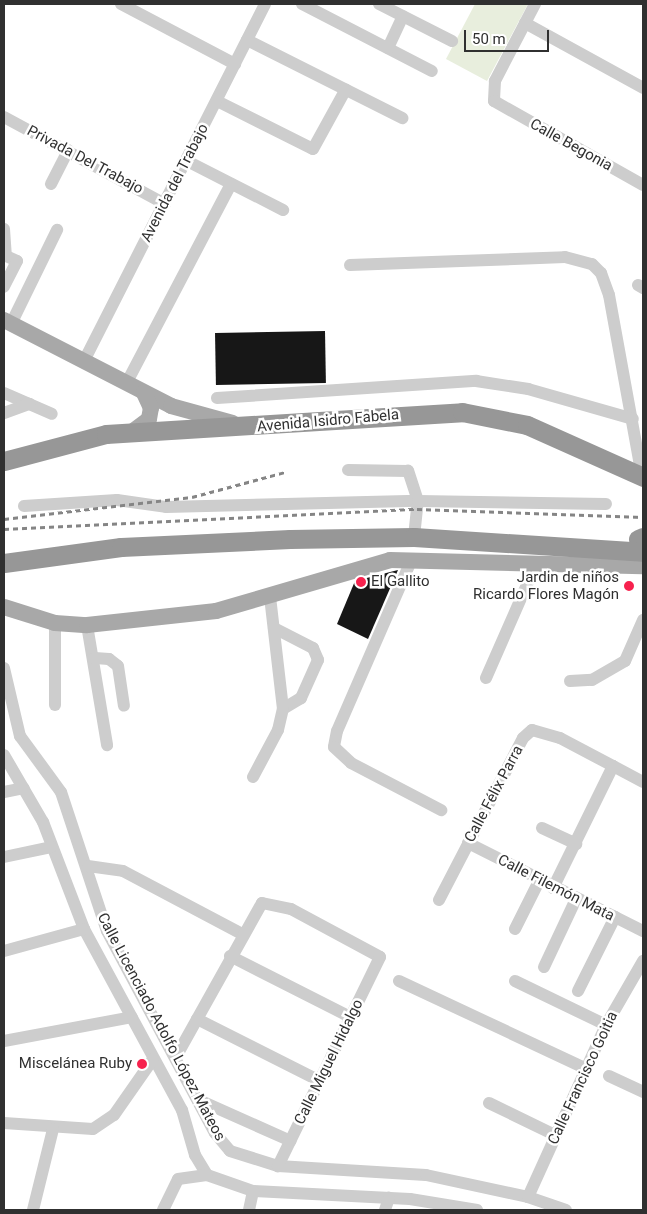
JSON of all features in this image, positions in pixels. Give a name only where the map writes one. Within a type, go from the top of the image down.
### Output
[{"type":"highway","name":"Avenida Isidro Fabela","points":[[4,461],[94,436],[132,432],[250,428],[482,413],[527,426],[642,477]]},
{"type":"highway","points":[[9,564],[180,543],[414,537],[477,540],[642,542]]},
{"type":"main road","points":[[7,322],[144,393],[191,413],[250,428]]},
{"type":"main road","points":[[132,432],[149,419],[151,408],[144,393]]},
{"type":"main road","points":[[4,607],[55,623],[88,625],[202,613],[270,596],[372,563],[411,561],[643,566]]},
{"type":"street","points":[[121,4],[235,64]]},
{"type":"street","name":"Avenida del Trabajo","points":[[84,361],[187,161],[263,4]]},
{"type":"street","points":[[302,4],[432,71]]},
{"type":"street","points":[[379,4],[452,41]]},
{"type":"street","points":[[535,4],[525,23],[643,88]]},
{"type":"street","points":[[388,48],[403,16]]},
{"type":"street","name":"Calle Begonia","points":[[525,23],[493,87],[499,105],[643,185]]},
{"type":"street","points":[[247,40],[402,118]]},
{"type":"street","points":[[216,101],[313,149],[346,89]]},
{"type":"street","name":"Privada Del Trabajo","points":[[4,117],[165,204]]},
{"type":"street","points":[[51,184],[68,150]]},
{"type":"street","points":[[187,161],[283,210]]},
{"type":"street","points":[[126,384],[231,184]]},
{"type":"street","points":[[4,229],[6,256],[17,261],[4,287]]},
{"type":"street","points":[[7,322],[57,230]]},
{"type":"street","points":[[350,265],[565,256],[592,264],[601,273],[609,295],[642,477]]},
{"type":"street","points":[[218,398],[485,382],[528,389],[633,419]]},
{"type":"street","points":[[4,393],[52,414]]},
{"type":"street","points":[[4,413],[29,404]]},
{"type":"street","points":[[348,470],[408,471],[418,501],[414,537]]},
{"type":"street","points":[[24,506],[117,500],[166,507],[418,501],[606,504]]},
{"type":"street","points":[[411,561],[337,731],[334,747],[351,763],[441,810]]},
{"type":"street","points":[[486,678],[536,564]]},
{"type":"street","points":[[253,776],[283,709],[270,596]]},
{"type":"street","points":[[570,681],[592,680],[624,661],[643,620]]},
{"type":"street","points":[[55,623],[55,704]]},
{"type":"street","points":[[88,625],[107,745]]},
{"type":"street","points":[[274,628],[313,648],[318,660],[301,698],[283,709]]},
{"type":"street","points":[[94,658],[109,659],[118,666],[124,706]]},
{"type":"street","name":"Calle Licenciado Adolfo López Mateos","points":[[4,668],[20,736],[61,792],[88,866],[107,931],[177,1055],[215,1133],[230,1151],[278,1166],[398,1171],[528,1197],[566,1210]]},
{"type":"street","name":"Calle Félix Parra","points":[[438,900],[523,738],[532,730],[548,733],[613,766]]},
{"type":"street","name":"Calle Licenciado Adolfo López Mateos","points":[[4,755],[24,788],[52,846],[84,929],[182,1110],[195,1155],[206,1175]]},
{"type":"street","points":[[553,888],[613,766],[643,782]]},
{"type":"street","points":[[4,792],[24,788]]},
{"type":"street","points":[[542,828],[576,844]]},
{"type":"street","name":"Calle Filemón Mata","points":[[468,843],[539,881],[643,932]]},
{"type":"street","points":[[4,857],[52,846]]},
{"type":"street","points":[[88,866],[122,871],[242,934],[177,1055]]},
{"type":"street","points":[[515,929],[539,881]]},
{"type":"street","points":[[544,967],[576,899]]},
{"type":"street","name":"Calle Miguel Hidalgo","points":[[242,934],[256,909],[270,901],[380,957],[278,1166]]},
{"type":"street","points":[[578,990],[615,917]]},
{"type":"street","points":[[4,951],[84,929]]},
{"type":"street","points":[[230,956],[350,1017]]},
{"type":"street","name":"Calle Francisco Goitia","points":[[528,1197],[606,1025],[643,961]]},
{"type":"street","points":[[399,981],[586,1068]]},
{"type":"street","points":[[515,981],[606,1025]]},
{"type":"street","points":[[4,1040],[132,1017]]},
{"type":"street","points":[[197,1019],[320,1081]]},
{"type":"street","points":[[4,1123],[77,1130],[103,1124],[123,1104],[153,1058]]},
{"type":"street","points":[[609,1076],[643,1092]]},
{"type":"street","points":[[201,1101],[290,1141]]},
{"type":"street","points":[[489,1103],[555,1135]]},
{"type":"street","points":[[33,1210],[53,1129]]},
{"type":"street","points":[[163,1210],[178,1179],[206,1175],[253,1191],[389,1198],[477,1210]]},
{"type":"street","points":[[249,1210],[253,1191]]},
{"type":"street","points":[[385,1210],[389,1198]]},
{"type":"green space","points":[[475,4],[528,4],[487,81],[446,59]]},
{"type":"building","points":[[325,331],[326,383],[216,385],[215,333]]},
{"type":"building","points":[[398,570],[368,639],[337,624],[355,581]]},
{"type":"railway","points":[[4,519],[192,497],[285,472]]},
{"type":"railway","points":[[4,529],[417,509],[643,517]]},
{"type":"place","name":"El Gallito","points":[[361,582]]},
{"type":"place","name":"Jardin de niños Ricardo Flores Magón","points":[[629,586]]},
{"type":"place","name":"Miscelánea Ruby","points":[[142,1064]]}]
